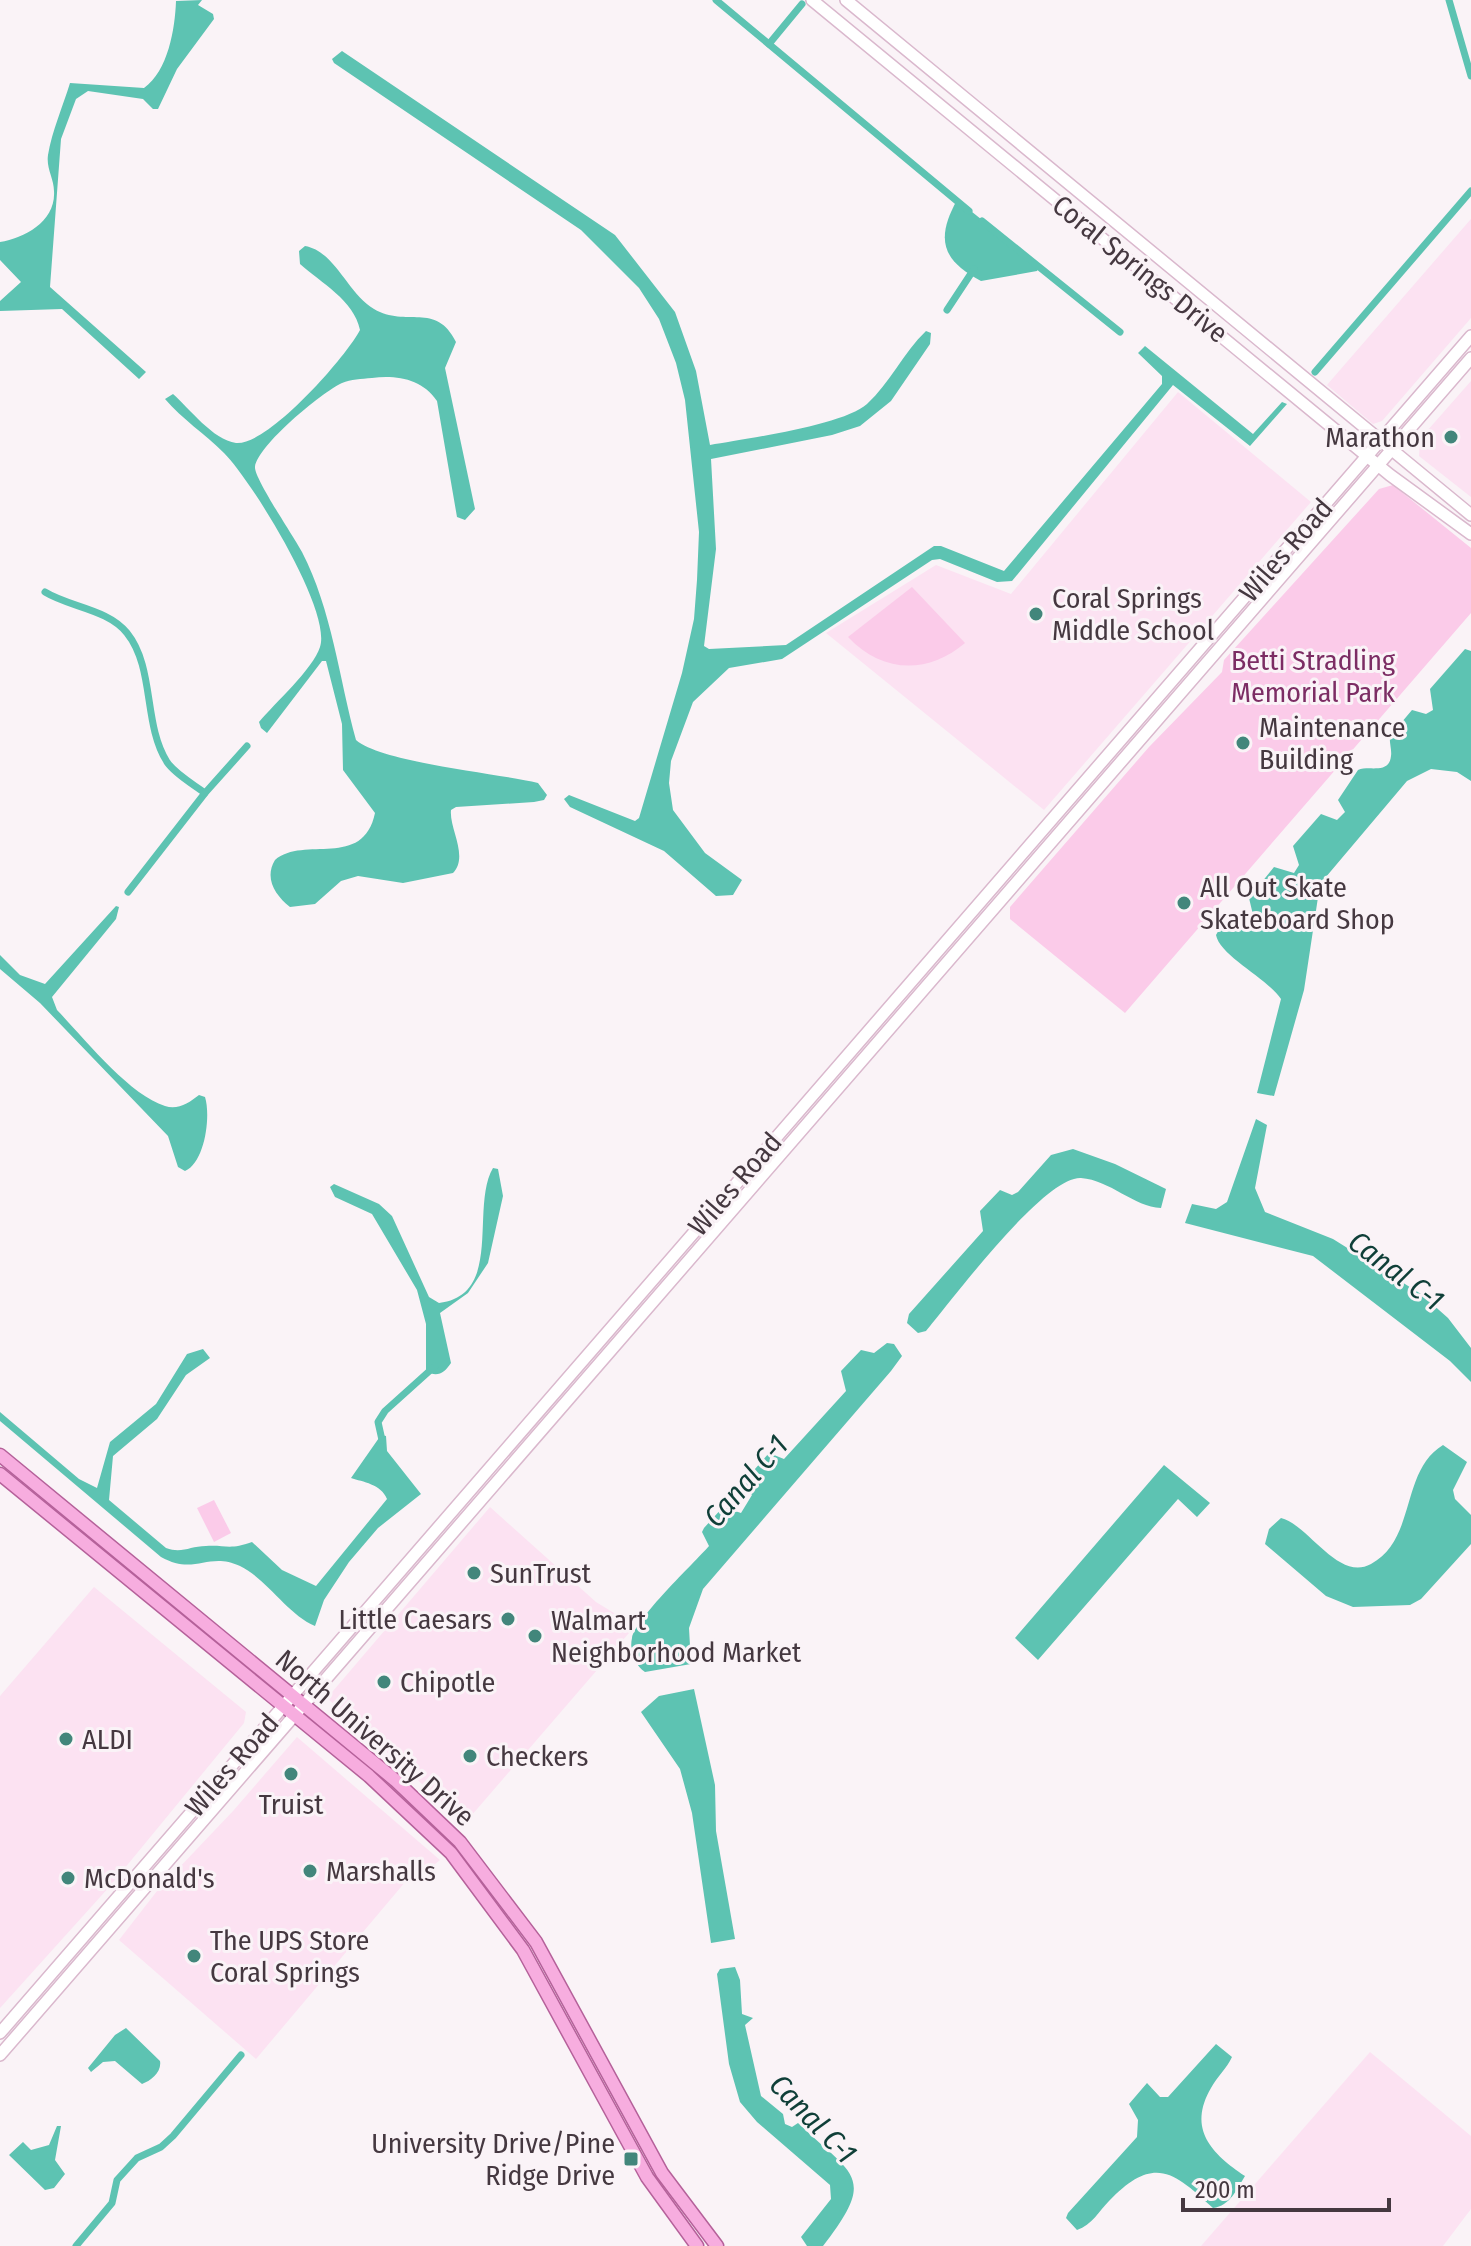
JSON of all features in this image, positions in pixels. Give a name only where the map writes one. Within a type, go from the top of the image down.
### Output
[{"type":"main road","name":"Coral Springs Drive","points":[[812,0],[1378,465],[1471,534]]},
{"type":"main road","name":"Coral Springs Drive","points":[[846,0],[1471,515]]},
{"type":"main road","name":"Wiles Road","points":[[0,2055],[592,1369],[1192,657],[1471,336]]},
{"type":"main road","name":"Wiles Road","points":[[0,2033],[582,1360],[1204,665],[1471,358]]},
{"type":"main road","points":[[1201,647],[1204,665]]},
{"type":"main road","points":[[1192,657],[1204,665]]},
{"type":"main road","points":[[582,1360],[592,1369]]},
{"type":"main road","name":"North University Drive","points":[[0,1455],[395,1780],[460,1842],[507,1900],[576,2013],[662,2173],[717,2246]]},
{"type":"main road","name":"North University Drive","points":[[0,1474],[369,1776],[451,1853],[492,1905],[545,1987],[647,2177],[697,2246]]},
{"type":"main road","points":[[121,1573],[140,1573]]},
{"type":"main road","points":[[545,1987],[576,2013]]},
{"type":"main road","points":[[560,2015],[574,2021],[587,2042],[595,2048]]},
{"type":"shaded area","points":[[1471,219],[1471,318],[1382,421],[1373,424],[1327,385]]},
{"type":"shaded area","points":[[1471,381],[1471,497],[1419,456],[1420,439]]},
{"type":"shaded area","name":"Coral Springs Middle School","points":[[1178,392],[1311,502],[1044,810],[826,633],[936,565],[1011,594]]},
{"type":"shaded area","points":[[490,1507],[596,1602],[635,1626],[465,1823],[327,1698]]},
{"type":"shaded area","points":[[94,1587],[246,1712],[244,1723],[110,1886],[0,2008],[0,1696]]},
{"type":"shaded area","points":[[297,1737],[440,1860],[423,1874],[406,1881],[256,2059],[119,1940],[157,1891],[233,1811]]},
{"type":"shaded area","points":[[1370,2052],[1471,2136],[1471,2209],[1443,2246],[1201,2246]]},
{"type":"green space","name":"Betti Stradling Memorial Park","points":[[1393,485],[1471,548],[1471,613],[1125,1013],[1010,919],[1010,907],[1149,747],[1222,672],[1224,660],[1379,489]]},
{"type":"green space","points":[[912,587],[965,643],[935,661],[905,666],[875,658],[848,637]]},
{"type":"green space","points":[[214,1500],[231,1533],[214,1542],[197,1508]]},
{"type":"water","points":[[202,0],[198,5],[213,14],[214,19],[177,69],[158,109],[153,109],[143,99],[88,91],[76,99],[61,139],[50,287],[146,372],[139,379],[62,309],[0,311],[0,301],[21,282],[0,260],[0,242],[29,232],[50,211],[54,191],[48,155],[70,83],[144,88],[152,81],[164,60],[172,36],[176,1]]},
{"type":"water","points":[[342,51],[615,235],[675,312],[696,371],[710,445],[816,425],[855,412],[875,396],[926,331],[931,333],[930,344],[891,401],[860,426],[832,435],[711,459],[716,549],[704,646],[709,649],[786,645],[934,546],[1004,571],[1162,384],[1162,376],[1138,353],[1145,346],[1253,434],[1282,402],[1287,404],[1250,446],[1173,385],[1012,581],[997,582],[940,559],[932,560],[782,659],[729,668],[693,702],[671,761],[669,783],[673,810],[705,853],[742,880],[733,895],[716,896],[664,851],[570,807],[564,799],[569,795],[635,821],[639,818],[682,673],[694,619],[699,532],[685,400],[676,363],[659,319],[639,288],[581,230],[334,63],[332,59]]},
{"type":"water","points":[[957,200],[1040,266],[1037,271],[981,281],[957,265],[946,247],[945,237],[946,226]]},
{"type":"water","points":[[305,246],[325,256],[356,294],[374,309],[386,314],[439,322],[456,342],[445,368],[475,509],[465,520],[457,517],[437,401],[416,383],[400,378],[356,379],[342,383],[292,420],[259,457],[256,473],[302,552],[321,597],[356,740],[370,748],[415,761],[538,783],[547,795],[544,800],[534,802],[456,807],[451,810],[459,851],[453,873],[403,883],[358,876],[341,881],[315,904],[290,907],[280,897],[271,880],[275,860],[287,853],[346,846],[358,841],[368,830],[375,813],[343,770],[342,724],[326,661],[322,661],[267,733],[261,728],[259,722],[302,675],[320,647],[320,629],[314,605],[287,546],[252,490],[224,453],[165,399],[173,394],[210,430],[236,443],[250,440],[267,430],[305,398],[360,330],[357,319],[344,301],[300,264],[299,251]]},
{"type":"water","points":[[1465,649],[1471,651],[1471,781],[1457,772],[1431,769],[1407,781],[1320,884],[1304,990],[1274,1096],[1257,1093],[1281,999],[1226,951],[1216,935],[1220,928],[1248,927],[1254,919],[1249,898],[1274,867],[1294,873],[1299,865],[1293,846],[1321,814],[1337,820],[1345,812],[1338,800],[1358,770],[1387,766],[1391,756],[1390,736],[1412,710],[1426,714],[1433,710],[1430,689]]},
{"type":"water","points":[[116,906],[119,907],[116,919],[52,997],[57,1010],[93,1049],[122,1078],[151,1100],[174,1107],[199,1095],[205,1097],[205,1138],[197,1158],[185,1171],[178,1167],[168,1136],[40,1003],[0,969],[0,955],[20,975],[45,984]]},
{"type":"water","points":[[1256,1119],[1267,1125],[1255,1188],[1265,1212],[1333,1239],[1421,1294],[1448,1318],[1471,1348],[1471,1382],[1450,1361],[1313,1256],[1185,1223],[1192,1204],[1216,1209],[1227,1202]]},
{"type":"water","points":[[1073,1149],[1115,1164],[1166,1189],[1161,1208],[1141,1203],[1092,1180],[1081,1178],[1065,1183],[1023,1217],[926,1331],[918,1333],[907,1323],[909,1314],[983,1231],[980,1211],[1000,1190],[1012,1195],[1018,1192],[1051,1155]]},
{"type":"water","points":[[493,1168],[498,1169],[503,1196],[488,1263],[468,1293],[440,1313],[451,1363],[441,1373],[426,1372],[426,1324],[417,1290],[372,1214],[335,1197],[330,1187],[334,1184],[379,1204],[392,1216],[429,1297],[439,1303],[459,1297],[472,1284],[479,1267],[484,1204]]},
{"type":"water","name":"Canal C-1","points":[[887,1343],[894,1344],[902,1356],[891,1371],[703,1589],[689,1628],[691,1664],[645,1672],[632,1653],[632,1638],[643,1618],[709,1546],[702,1532],[704,1528],[723,1507],[741,1513],[752,1495],[744,1486],[747,1478],[769,1453],[784,1459],[846,1391],[841,1371],[861,1350],[874,1353]]},
{"type":"water","points":[[203,1349],[210,1358],[186,1375],[157,1419],[113,1456],[109,1500],[166,1548],[233,1547],[252,1542],[282,1570],[316,1586],[387,1499],[376,1487],[351,1478],[381,1435],[386,1436],[387,1451],[421,1494],[378,1528],[349,1562],[324,1600],[315,1626],[295,1614],[260,1580],[240,1566],[219,1561],[183,1564],[161,1557],[0,1421],[0,1412],[79,1479],[97,1488],[110,1442],[156,1404],[187,1354]]},
{"type":"water","points":[[1443,1445],[1467,1462],[1453,1490],[1455,1499],[1471,1515],[1471,1544],[1421,1599],[1410,1605],[1353,1607],[1326,1596],[1265,1544],[1269,1529],[1281,1518],[1292,1523],[1335,1559],[1359,1567],[1371,1564],[1386,1553],[1396,1539],[1420,1471],[1429,1457]]},
{"type":"water","points":[[1164,1465],[1210,1503],[1197,1517],[1178,1499],[1038,1660],[1015,1638]]},
{"type":"water","points":[[694,1689],[715,1785],[716,1831],[735,1939],[711,1943],[692,1813],[680,1769],[641,1712],[659,1696]]},
{"type":"water","points":[[735,1967],[740,1980],[742,2014],[753,2018],[745,2025],[761,2096],[783,2114],[785,2124],[792,2127],[798,2123],[845,2166],[852,2178],[854,2190],[850,2204],[823,2246],[807,2246],[801,2237],[831,2199],[830,2185],[757,2122],[740,2102],[729,2064],[717,1974],[720,1969]]},
{"type":"water","points":[[126,2028],[160,2061],[155,2076],[142,2084],[115,2061],[103,2062],[91,2072],[88,2068],[115,2035]]},
{"type":"water","points":[[1216,2044],[1232,2057],[1204,2103],[1203,2128],[1213,2149],[1245,2176],[1232,2196],[1224,2204],[1213,2208],[1175,2178],[1163,2173],[1151,2173],[1125,2186],[1091,2221],[1077,2230],[1066,2218],[1068,2213],[1137,2137],[1138,2120],[1129,2104],[1147,2083],[1160,2097],[1168,2097]]},
{"type":"water","points":[[57,2126],[61,2126],[55,2160],[65,2174],[54,2188],[45,2190],[9,2155],[23,2142],[31,2150],[49,2145]]},
{"type":"waterway","points":[[716,0],[969,211]]},
{"type":"waterway","points":[[1449,0],[1471,76]]},
{"type":"waterway","points":[[769,44],[802,4]]},
{"type":"waterway","points":[[1315,372],[1471,191]]},
{"type":"waterway","points":[[982,221],[1120,332]]},
{"type":"waterway","points":[[947,310],[974,269]]},
{"type":"waterway","points":[[45,592],[99,613],[127,633],[142,663],[155,731],[167,762],[179,775],[205,793]]},
{"type":"waterway","points":[[128,892],[205,793],[247,746]]},
{"type":"waterway","points":[[382,1440],[378,1422],[385,1411],[435,1366]]},
{"type":"waterway","points":[[76,2246],[112,2203],[117,2180],[137,2158],[161,2147],[173,2136],[241,2055]]},
{"type":"place","name":"Marathon","points":[[1451,437]]},
{"type":"place","name":"Coral Springs Middle School","points":[[1036,614]]},
{"type":"place","name":"Maintenance Building","points":[[1243,743]]},
{"type":"place","name":"All Out Skate Skateboard Shop","points":[[1184,903]]},
{"type":"place","name":"SunTrust","points":[[474,1573]]},
{"type":"place","name":"Little Caesars","points":[[508,1619]]},
{"type":"place","name":"Walmart Neighborhood Market","points":[[535,1636]]},
{"type":"place","name":"Chipotle","points":[[384,1682]]},
{"type":"place","name":"ALDI","points":[[66,1739]]},
{"type":"place","name":"Checkers","points":[[470,1756]]},
{"type":"place","name":"Truist","points":[[291,1774]]},
{"type":"place","name":"Marshalls","points":[[310,1871]]},
{"type":"place","name":"McDonald's","points":[[68,1878]]},
{"type":"place","name":"The UPS Store Coral Springs","points":[[194,1956]]},
{"type":"place","name":"University Drive/Pine Ridge Drive","points":[[631,2159]]}]
